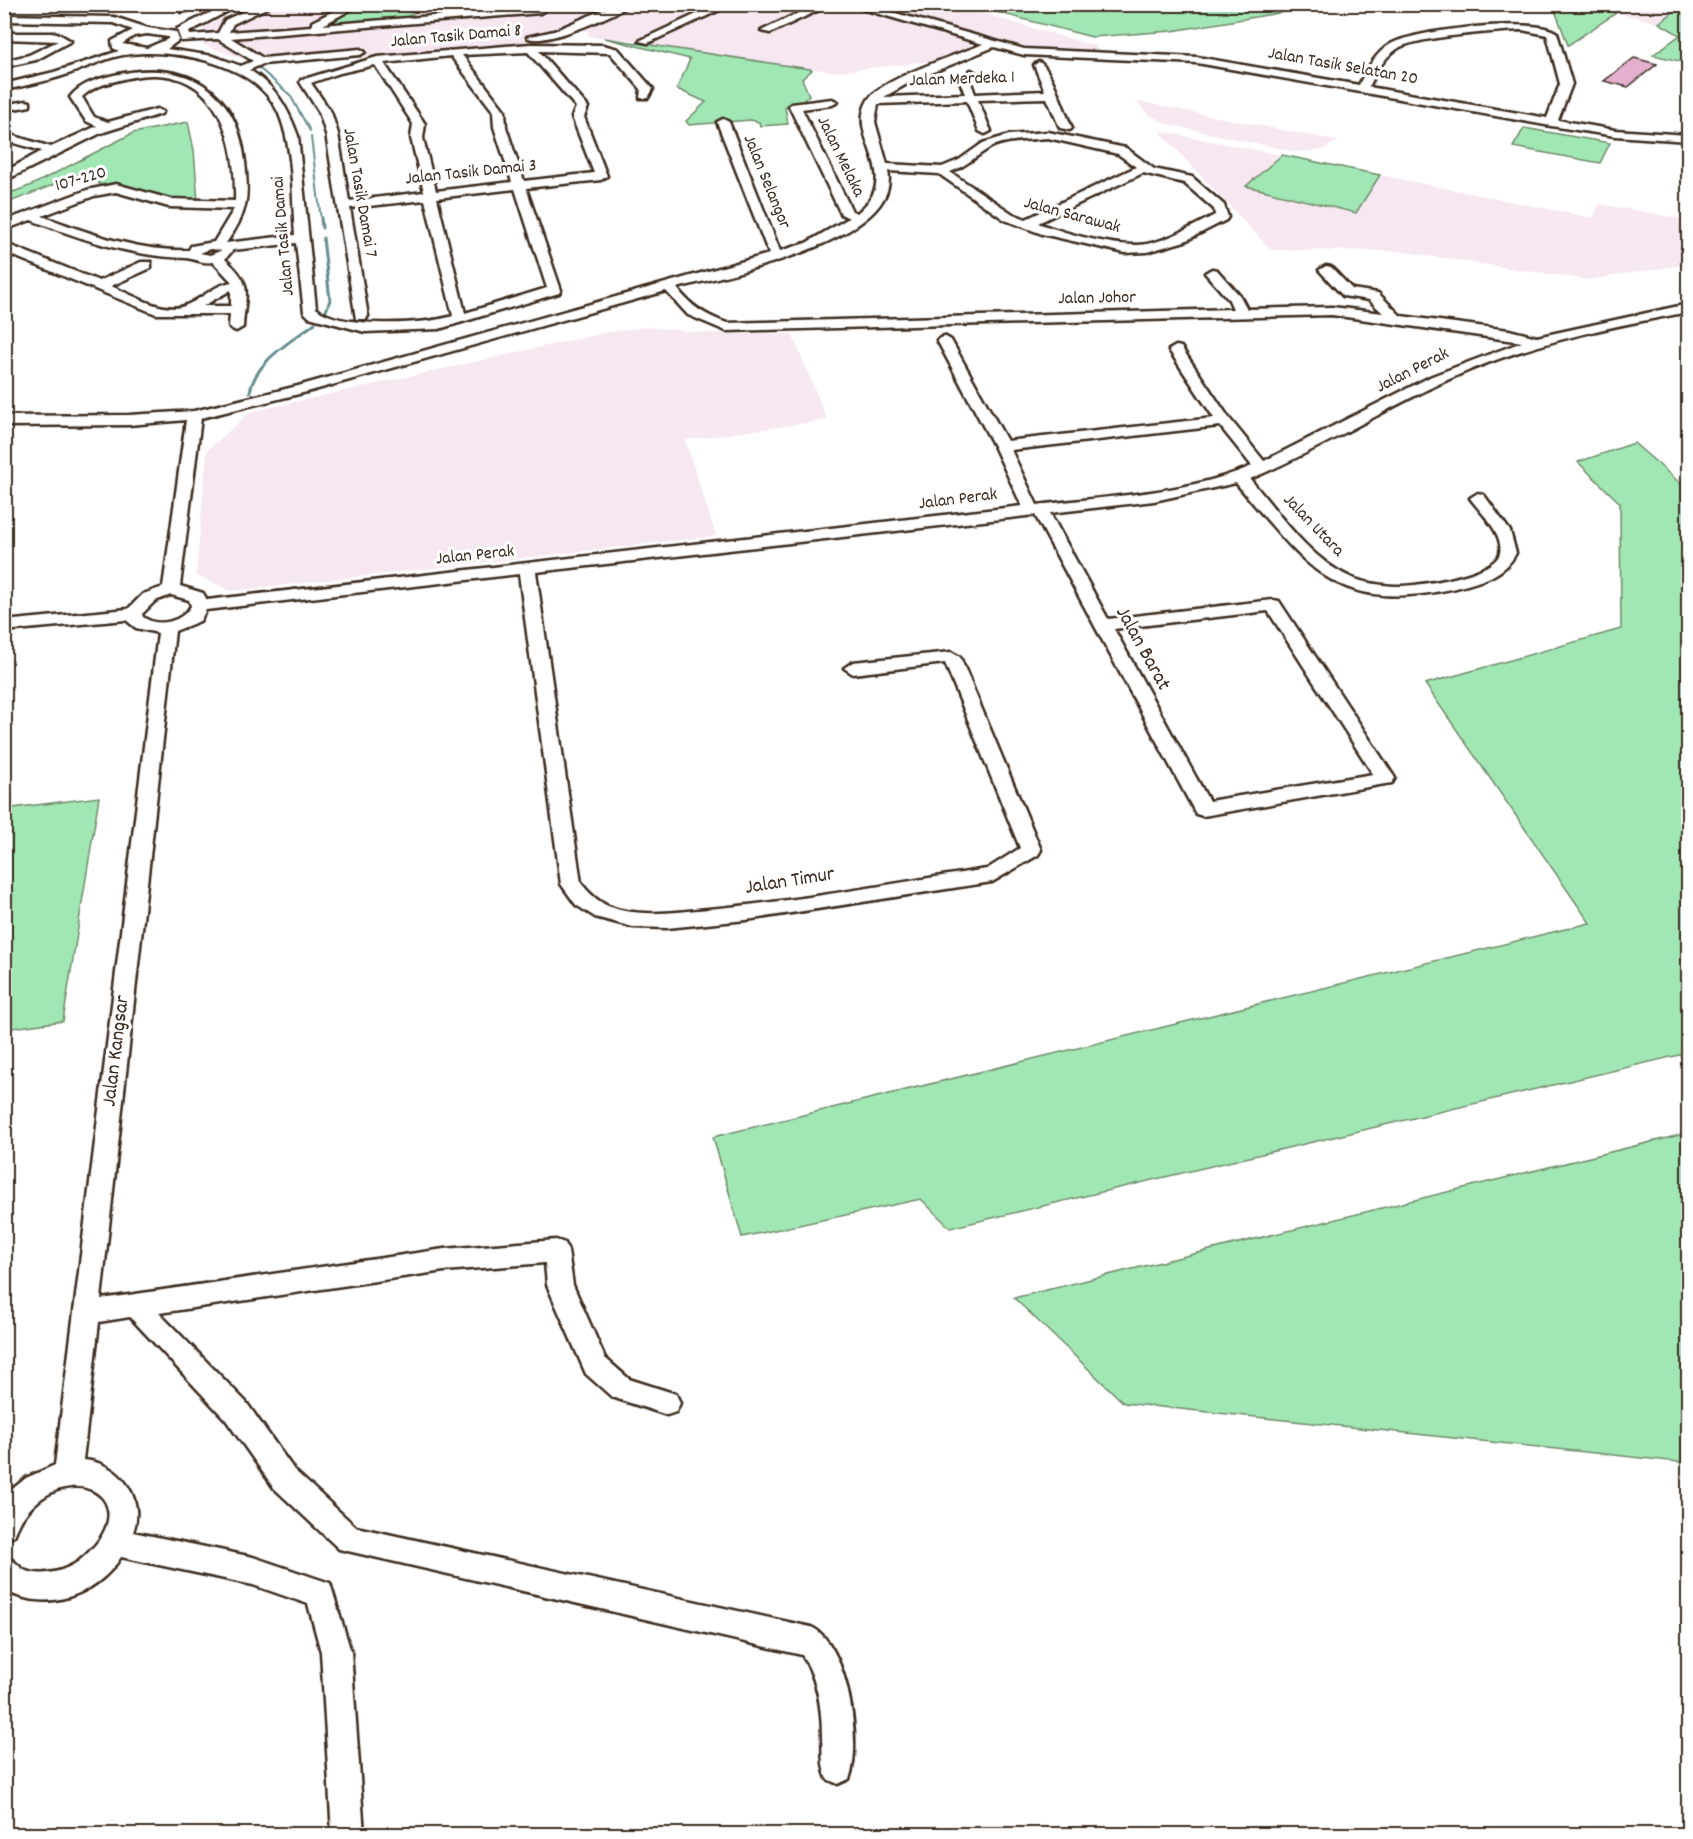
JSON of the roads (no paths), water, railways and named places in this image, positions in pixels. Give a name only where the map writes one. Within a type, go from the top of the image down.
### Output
[{"type":"street","points":[[40,18],[42,4]]},
{"type":"street","points":[[107,19],[111,4]]},
{"type":"street","points":[[224,4],[184,32],[185,39],[304,30],[500,8],[576,26],[612,8],[626,4]]},
{"type":"street","points":[[4,18],[107,19],[131,30],[160,31],[172,34],[236,4]]},
{"type":"street","points":[[221,37],[229,22],[270,4]]},
{"type":"street","points":[[304,30],[356,4]]},
{"type":"street","points":[[644,41],[728,4]]},
{"type":"street","points":[[766,31],[827,4]]},
{"type":"street","name":"Jalan Tasik Selatan 20","points":[[850,4],[990,45],[1024,52],[1195,60],[1624,135],[1689,138]]},
{"type":"street","points":[[160,31],[201,19]]},
{"type":"street","points":[[237,66],[259,60],[550,21]]},
{"type":"street","points":[[1362,89],[1375,66],[1392,46],[1500,27],[1541,29],[1552,33],[1566,84],[1551,123]]},
{"type":"street","points":[[4,87],[58,74],[121,51],[117,41],[131,30]]},
{"type":"street","points":[[169,49],[174,40],[172,34]]},
{"type":"street","points":[[4,36],[57,36],[66,41],[32,58],[4,64]]},
{"type":"street","points":[[965,36],[972,43],[972,54]]},
{"type":"street","points":[[221,37],[259,60]]},
{"type":"street","points":[[4,422],[129,420],[194,415],[268,398],[812,246],[858,217],[880,197],[884,183],[869,118],[873,101],[892,86],[990,45]]},
{"type":"street","name":"Jalan Tasik Damai 8","points":[[305,82],[330,71],[377,60],[530,47],[603,48],[614,51],[647,89],[644,96]]},
{"type":"street","name":"Jalan Tasik Damai 3","points":[[344,205],[601,176],[579,117],[582,107],[530,47]]},
{"type":"street","name":"Jalan Tasik Damai","points":[[121,51],[169,49],[215,58],[237,66],[274,96],[286,117],[292,136],[311,312],[352,327],[439,326],[554,291],[520,186]]},
{"type":"street","points":[[454,52],[499,111],[500,127],[520,186]]},
{"type":"street","points":[[972,54],[1024,52]]},
{"type":"street","points":[[377,60],[419,124],[417,138],[460,319]]},
{"type":"street","points":[[1039,65],[1066,128]]},
{"type":"street","points":[[104,125],[90,119],[76,97],[80,91],[134,73],[164,73],[193,80],[215,98],[231,119],[240,147],[240,205],[222,251]]},
{"type":"street","points":[[971,73],[964,79],[985,131]]},
{"type":"street","name":"Jalan Tasik Damai 7","points":[[305,82],[325,112],[332,134],[361,316]]},
{"type":"street","name":"Jalan Merdeka 1","points":[[873,101],[1052,94]]},
{"type":"street","name":"Jalan Melaka","points":[[832,102],[795,106],[847,214],[858,217]]},
{"type":"street","points":[[4,108],[26,104]]},
{"type":"street","points":[[4,177],[50,150],[104,125],[157,112]]},
{"type":"street","name":"Jalan Selangor","points":[[723,122],[776,256]]},
{"type":"street","points":[[881,167],[943,171],[963,163],[987,145],[1009,139],[1048,135],[1085,141],[1122,151],[1144,168],[1026,224]]},
{"type":"street","points":[[4,136],[50,150]]},
{"type":"street","name":"Jalan Sarawak","points":[[943,171],[948,177],[1009,217],[1026,224],[1125,249],[1147,248],[1180,238],[1222,217],[1220,208],[1188,180],[1144,168]]},
{"type":"street","name":"107-220","points":[[4,225],[91,193],[116,188],[170,203],[240,205]]},
{"type":"street","points":[[273,245],[291,235],[292,218],[299,212]]},
{"type":"street","points":[[31,216],[95,240],[165,255],[194,254],[204,246],[222,251],[302,241]]},
{"type":"street","points":[[273,245],[292,252],[298,268],[306,276]]},
{"type":"street","points":[[4,247],[161,311],[236,310]]},
{"type":"street","points":[[222,251],[239,285],[236,327]]},
{"type":"street","points":[[99,286],[146,265]]},
{"type":"street","points":[[1326,270],[1348,293],[1375,297],[1395,319]]},
{"type":"street","points":[[1212,273],[1235,299],[1242,314]]},
{"type":"street","points":[[183,312],[193,304],[227,287],[239,285]]},
{"type":"street","name":"Jalan Johor","points":[[669,286],[680,304],[701,320],[726,327],[1332,311],[1509,334],[1539,342]]},
{"type":"street","name":"Jalan Perak","points":[[200,606],[1154,496],[1240,477],[1262,468],[1464,367],[1539,342],[1621,320],[1689,308]]},
{"type":"street","name":"Jalan Barat","points":[[944,340],[1203,809],[1385,778],[1273,605],[1103,625]]},
{"type":"street","points":[[1176,350],[1224,421],[1262,468]]},
{"type":"street","points":[[171,590],[194,415]]},
{"type":"street","points":[[1002,447],[1224,421]]},
{"type":"street","name":"Jalan Utara","points":[[1240,477],[1320,568],[1343,581],[1397,591],[1476,578],[1504,563],[1508,555],[1505,536],[1478,498]]},
{"type":"street","name":"Jalan Timur","points":[[527,570],[571,884],[583,900],[602,912],[633,919],[667,920],[746,913],[992,875],[1030,850],[951,657],[853,668]]},
{"type":"street","points":[[171,590],[191,593],[197,597],[200,606],[194,617],[167,628],[141,625],[134,614],[140,602],[171,590]]},
{"type":"street","points":[[4,626],[134,614]]},
{"type":"street","name":"Jalan Kangsar","points":[[68,1474],[167,628]]},
{"type":"street","points":[[87,1312],[444,1260],[556,1251],[560,1285],[595,1366],[621,1388],[667,1404]]},
{"type":"street","points":[[135,1305],[236,1411],[284,1479],[349,1539],[811,1642],[819,1653],[830,1679],[836,1708],[838,1768]]},
{"type":"street","points":[[4,1526],[14,1507],[31,1490],[51,1479],[68,1474],[88,1473],[105,1480],[115,1488],[122,1504],[122,1523],[114,1542],[101,1560],[75,1580],[47,1588],[21,1584],[4,1569]]},
{"type":"street","points":[[114,1542],[253,1571],[320,1593],[336,1652],[348,1834]]},
{"type":"waterway","points":[[259,68],[290,95],[310,131]]},
{"type":"waterway","points":[[311,137],[321,220]]},
{"type":"waterway","points":[[321,218],[322,228]]},
{"type":"waterway","points":[[323,238],[330,300],[326,311]]},
{"type":"waterway","points":[[250,392],[253,381],[267,361],[315,323]]}]
